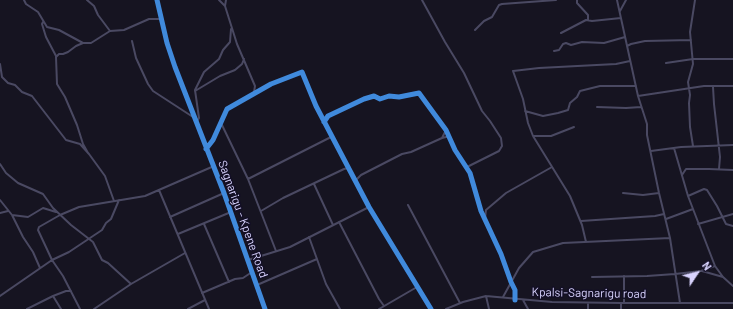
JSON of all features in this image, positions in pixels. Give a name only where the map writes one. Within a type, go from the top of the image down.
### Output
[{"type":"street","points":[[24,0],[26,4],[38,12],[47,27],[60,30],[84,43]]},
{"type":"street","points":[[87,0],[94,6],[98,15],[110,31]]},
{"type":"street","name":"Sagnarigu - Kpene Road","points":[[157,0],[167,43],[193,117],[224,193],[265,309]]},
{"type":"street","points":[[219,0],[225,6]]},
{"type":"street","points":[[226,0],[225,6],[231,29],[255,86],[254,93]]},
{"type":"street","points":[[422,0],[464,73],[482,111],[501,138],[502,146],[500,151],[467,167]]},
{"type":"street","points":[[475,30],[484,21],[494,15],[499,5],[516,1],[556,0]]},
{"type":"street","points":[[577,0],[577,3],[588,15],[588,20]]},
{"type":"street","points":[[617,0],[638,96],[647,124],[647,136],[670,238],[680,303]]},
{"type":"street","points":[[620,12],[626,0]]},
{"type":"street","points":[[693,146],[690,127],[690,95],[688,82],[693,64],[690,32],[695,0]]},
{"type":"street","points":[[561,33],[588,20],[592,22],[621,18]]},
{"type":"street","points":[[56,56],[68,52],[76,46],[84,43],[91,43],[110,31],[124,30],[149,19],[161,19]]},
{"type":"street","points":[[43,21],[42,24],[46,37],[56,56],[57,84],[65,97],[77,124],[83,144],[88,153]]},
{"type":"street","points":[[196,123],[199,118],[195,91],[204,72],[219,59],[223,50],[230,42],[231,29]]},
{"type":"street","points":[[554,52],[559,50],[563,44],[566,43],[571,45],[582,42],[604,42],[625,37]]},
{"type":"street","points":[[627,46],[645,42],[691,40]]},
{"type":"street","points":[[132,41],[136,58],[148,84],[153,91],[193,117]]},
{"type":"street","points":[[195,91],[220,76],[235,70],[242,64],[244,59]]},
{"type":"street","points":[[666,62],[692,59],[733,59]]},
{"type":"street","points":[[586,242],[581,221],[570,196],[533,136],[525,111],[523,99],[513,71],[539,68],[616,64],[630,61]]},
{"type":"street","points":[[0,64],[2,77],[8,83],[15,85],[22,92],[32,96],[66,140],[80,144],[88,153],[105,176],[114,201]]},
{"type":"street","points":[[206,149],[228,109],[271,84],[302,72],[331,137],[369,207],[431,309]]},
{"type":"street","points":[[525,111],[543,116],[558,113],[568,110],[570,103],[577,97],[580,91],[600,86],[636,86]]},
{"type":"street","points":[[638,96],[689,88],[733,86]]},
{"type":"street","points":[[713,87],[720,156],[719,170]]},
{"type":"street","points":[[324,122],[328,116],[364,98],[374,96],[380,99],[389,96],[399,97],[419,93],[450,136],[456,150],[467,167],[485,220],[501,254],[515,292],[515,300]]},
{"type":"street","points":[[597,107],[626,108],[641,106]]},
{"type":"street","points":[[221,123],[262,211],[276,251]]},
{"type":"street","points":[[533,136],[551,136],[574,128]]},
{"type":"street","points":[[442,138],[446,130]]},
{"type":"street","points":[[355,181],[361,175],[381,164],[450,136]]},
{"type":"street","points":[[248,180],[331,137]]},
{"type":"street","points":[[651,151],[693,146],[733,145]]},
{"type":"street","points":[[674,148],[688,196],[715,266],[723,277],[733,286]]},
{"type":"street","points":[[0,164],[9,176],[18,183],[44,194],[53,208],[94,244],[102,260],[108,263],[131,284]]},
{"type":"street","points":[[80,309],[52,260],[38,230],[41,226],[60,215],[79,207],[139,197],[214,166]]},
{"type":"street","points":[[485,220],[486,210],[506,193],[552,167]]},
{"type":"street","points":[[262,211],[279,201],[348,168]]},
{"type":"street","points":[[682,175],[686,169],[733,170]]},
{"type":"street","points":[[314,184],[333,225]]},
{"type":"street","points":[[688,196],[704,189],[707,190],[726,224],[733,226]]},
{"type":"street","points":[[159,190],[208,309]]},
{"type":"street","points":[[170,217],[224,193]]},
{"type":"street","points":[[623,193],[643,195],[659,193]]},
{"type":"street","points":[[0,200],[12,215],[33,252],[40,268]]},
{"type":"street","points":[[0,296],[52,260],[69,252],[102,230],[106,223],[111,219],[119,200]]},
{"type":"street","points":[[408,205],[460,303]]},
{"type":"street","points":[[248,260],[290,248],[369,207]]},
{"type":"street","points":[[12,215],[28,217],[43,208],[57,212]]},
{"type":"street","points":[[666,219],[693,209]]},
{"type":"street","points":[[0,213],[9,211]]},
{"type":"street","points":[[178,234],[231,212]]},
{"type":"street","points":[[581,221],[664,214]]},
{"type":"street","points":[[698,224],[733,214]]},
{"type":"street","points":[[339,222],[384,306]]},
{"type":"street","points":[[204,224],[229,282]]},
{"type":"street","points":[[309,237],[326,284],[340,309]]},
{"type":"street","points":[[503,297],[519,268],[533,252],[563,244],[670,238]]},
{"type":"street","points":[[94,309],[131,284],[186,253]]},
{"type":"street","points":[[257,285],[317,259]]},
{"type":"street","points":[[592,277],[675,274],[701,271],[715,266]]},
{"type":"street","points":[[701,271],[723,277]]},
{"type":"street","points":[[202,293],[243,278],[253,272]]},
{"type":"street","points":[[621,309],[624,276]]},
{"type":"street","points":[[379,309],[417,287]]},
{"type":"street","points":[[27,309],[53,296],[66,291],[71,291]]},
{"type":"street","points":[[53,296],[61,309]]},
{"type":"street","points":[[486,296],[489,309]]},
{"type":"street","name":"Kpalsi-Sagnarigu road","points":[[446,309],[460,303],[486,296],[503,297],[515,300],[588,303],[733,303]]},
{"type":"street","points":[[188,309],[205,300]]},
{"type":"street","points":[[523,300],[528,309]]},
{"type":"street","points":[[588,303],[588,309]]},
{"type":"cycle path","points":[[157,0],[167,43],[175,67],[224,193],[265,309]]},
{"type":"cycle path","points":[[206,149],[213,140],[227,109],[271,84],[302,72],[316,106],[369,207],[431,309]]},
{"type":"cycle path","points":[[324,122],[328,116],[364,99],[374,96],[380,99],[389,96],[399,97],[419,93],[446,130],[455,150],[470,173],[481,211],[501,254],[515,290],[515,300]]}]
